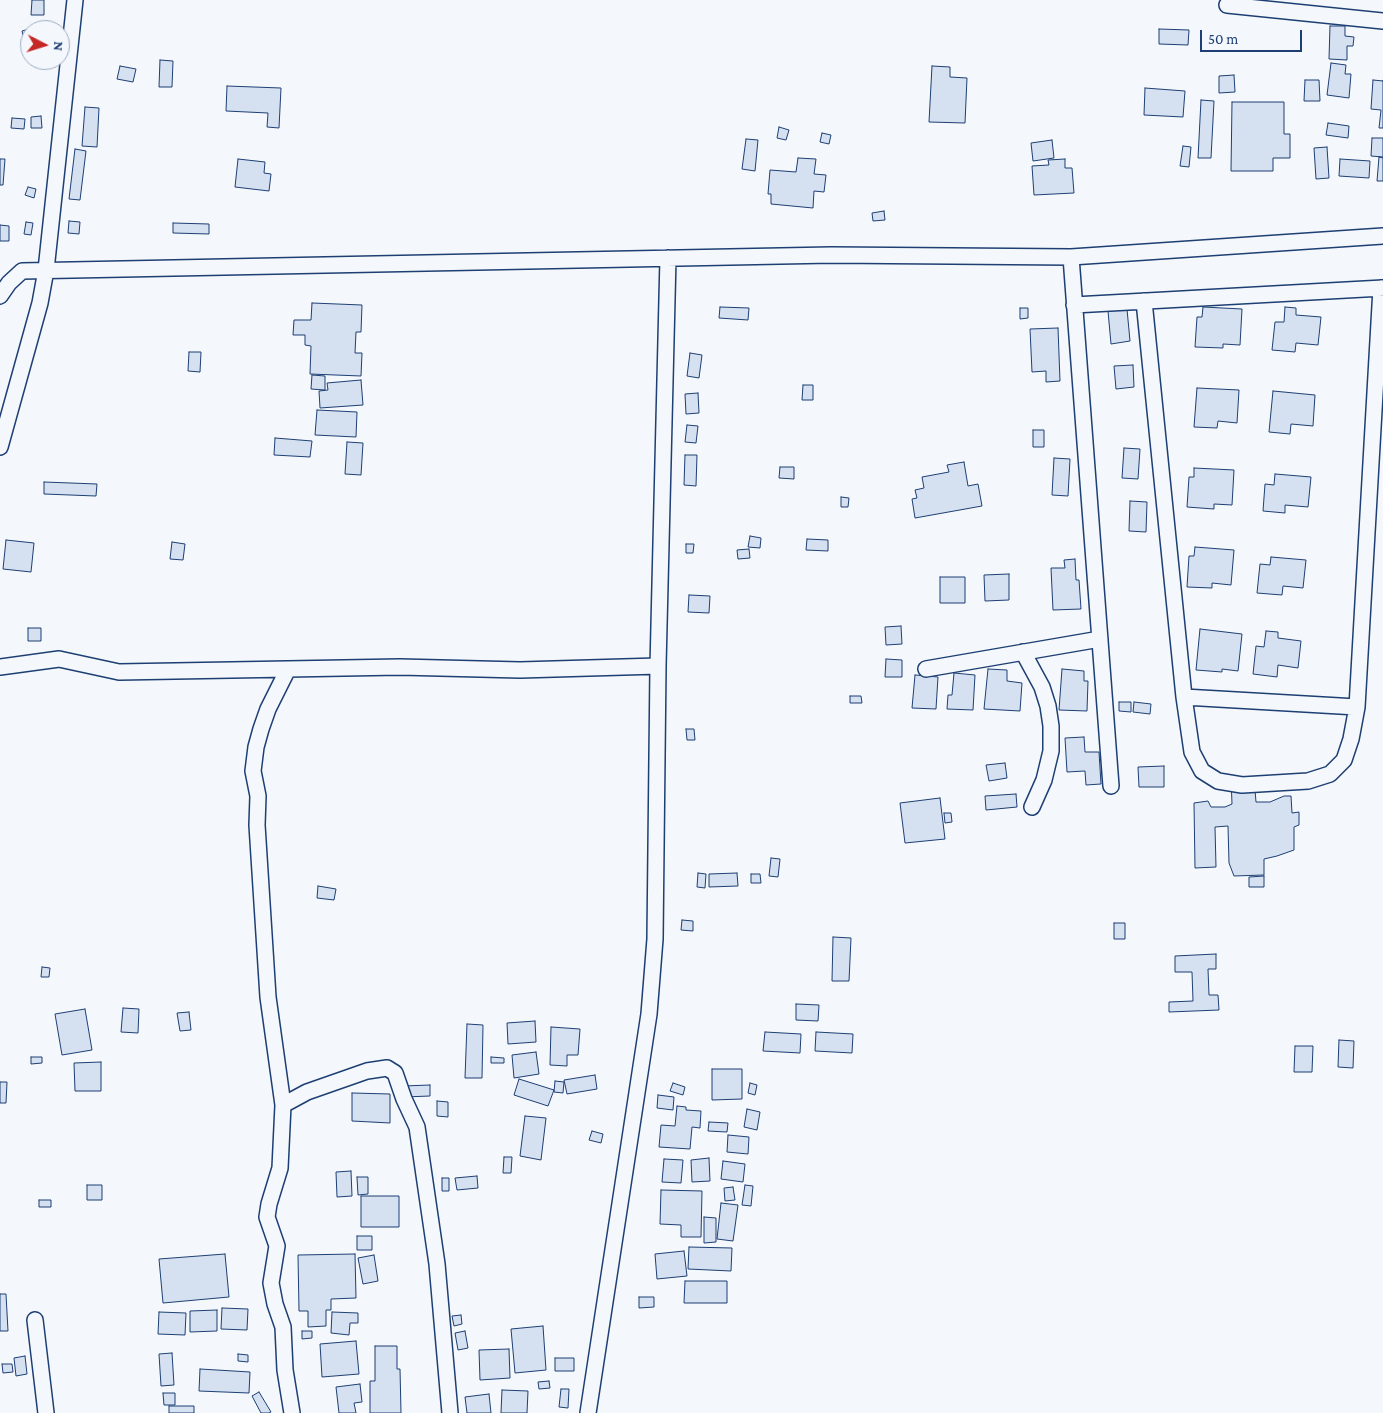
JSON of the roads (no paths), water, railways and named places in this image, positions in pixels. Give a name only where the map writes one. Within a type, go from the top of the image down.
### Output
[{"type":"street","points":[[0,447],[40,303],[46,270],[75,0]]},
{"type":"street","points":[[1227,5],[1383,21]]},
{"type":"street","points":[[0,296],[9,283],[22,271],[831,255],[1071,257],[1383,236]]},
{"type":"street","points":[[1071,257],[1111,786]]},
{"type":"street","points":[[588,1413],[649,1014],[655,939],[658,666],[668,258]]},
{"type":"street","points":[[1074,305],[1144,301],[1382,288],[1357,707],[1351,739],[1344,760],[1330,774],[1308,781],[1242,784],[1218,781],[1202,771],[1192,752],[1184,697],[1144,301]]},
{"type":"street","points":[[926,669],[1100,639]]},
{"type":"street","points":[[1024,652],[1042,687],[1048,706],[1050,726],[1051,752],[1044,780],[1032,806]]},
{"type":"street","points":[[0,667],[59,659],[119,672],[400,667],[520,670],[658,666]]},
{"type":"street","points":[[288,669],[260,729],[253,771],[258,796],[257,824],[268,998],[284,1104],[280,1168],[267,1217],[277,1246],[270,1283],[283,1327],[285,1370],[292,1413]]},
{"type":"street","points":[[1184,697],[1357,707]]},
{"type":"street","points":[[284,1104],[306,1092],[367,1071],[387,1068],[396,1072],[404,1099],[417,1127],[437,1264],[450,1413]]},
{"type":"street","points":[[35,1320],[46,1413]]}]
